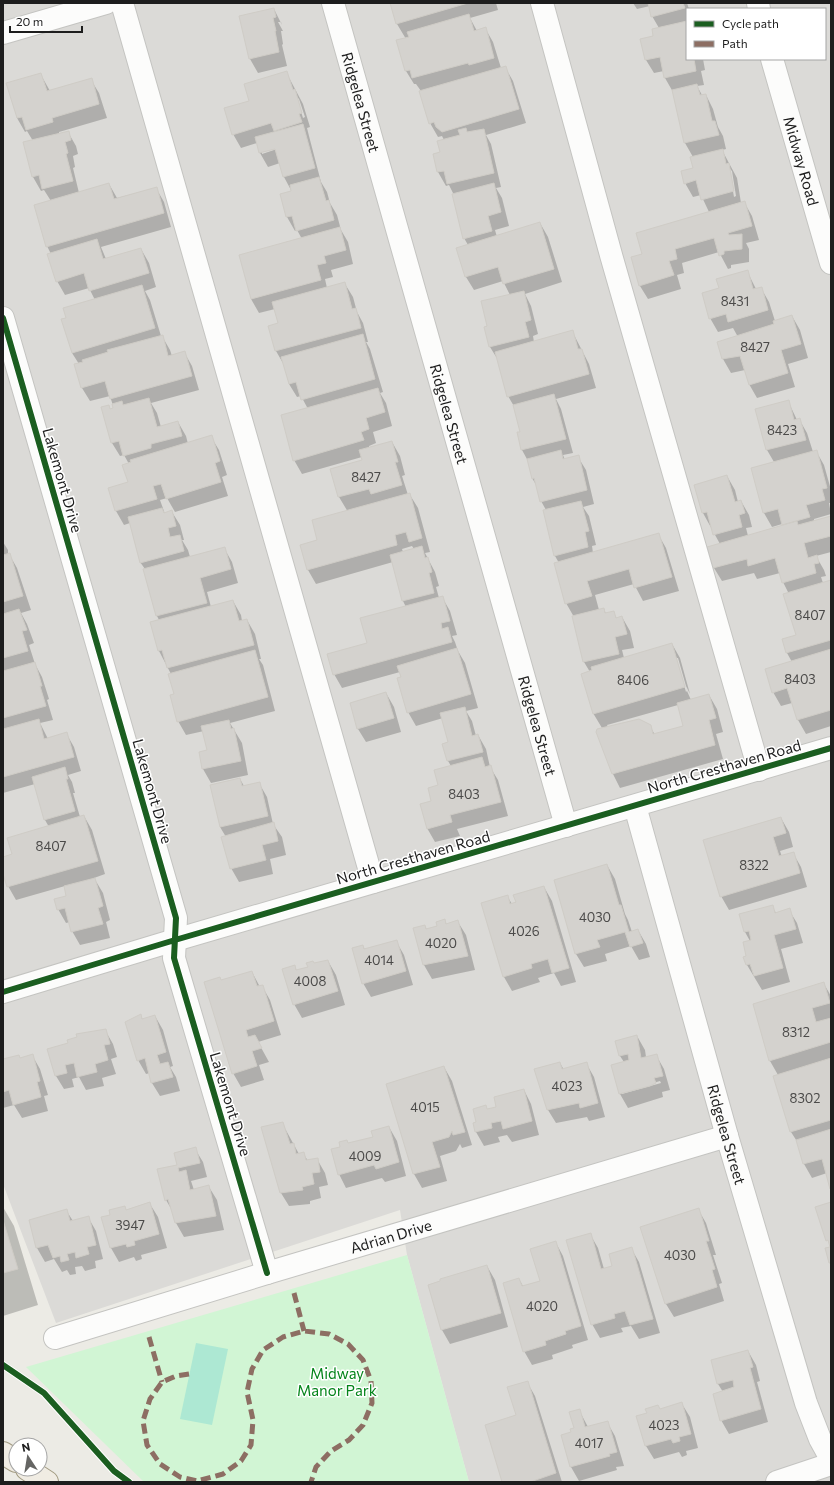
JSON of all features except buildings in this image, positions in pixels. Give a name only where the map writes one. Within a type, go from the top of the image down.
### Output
[{"type":"street","points":[[3,33],[106,3]]},
{"type":"street","points":[[122,3],[373,882]]},
{"type":"street","name":"Ridgelea Street","points":[[333,3],[566,826]]},
{"type":"street","points":[[542,3],[611,255],[759,770]]},
{"type":"street","name":"Midway Road","points":[[772,60],[831,263]]},
{"type":"street","name":"Lakemont Drive","points":[[3,318],[176,918],[174,958],[268,1273]]},
{"type":"street","name":"North Cresthaven Road","points":[[3,992],[175,940],[831,748]]},
{"type":"street","name":"Ridgelea Street","points":[[635,806],[727,1136],[806,1403],[820,1439],[831,1459]]},
{"type":"street","name":"Adrian Drive","points":[[55,1338],[727,1136]]},
{"type":"street","points":[[777,1482],[831,1464]]},
{"type":"shaded area","points":[[3,3],[831,3],[831,1482],[469,1482],[407,1255],[400,1210],[56,1323],[3,1184]]},
{"type":"green space","name":"Midway Manor Park","points":[[407,1255],[469,1482],[144,1482],[26,1367]]},
{"type":"green space","points":[[196,1343],[228,1349],[212,1425],[180,1419]]},
{"type":"marked path","points":[[294,1293],[304,1331]]},
{"type":"marked path","points":[[189,1374],[176,1376],[162,1382],[150,1399],[143,1421],[147,1445],[160,1464],[180,1477],[197,1481],[223,1474],[241,1461],[251,1445],[253,1420],[247,1392],[252,1369],[263,1350],[283,1337],[304,1331],[329,1334],[348,1344],[363,1360],[371,1381],[372,1403],[363,1425],[349,1440],[331,1451],[316,1467],[311,1482]]},
{"type":"marked path","points":[[149,1337],[162,1382]]},
{"type":"cycle path","points":[[3,318],[176,918],[174,958],[267,1273]]},
{"type":"cycle path","points":[[3,992],[175,940],[831,748]]},
{"type":"cycle path","points":[[3,1365],[44,1393],[114,1471],[129,1482]]}]
